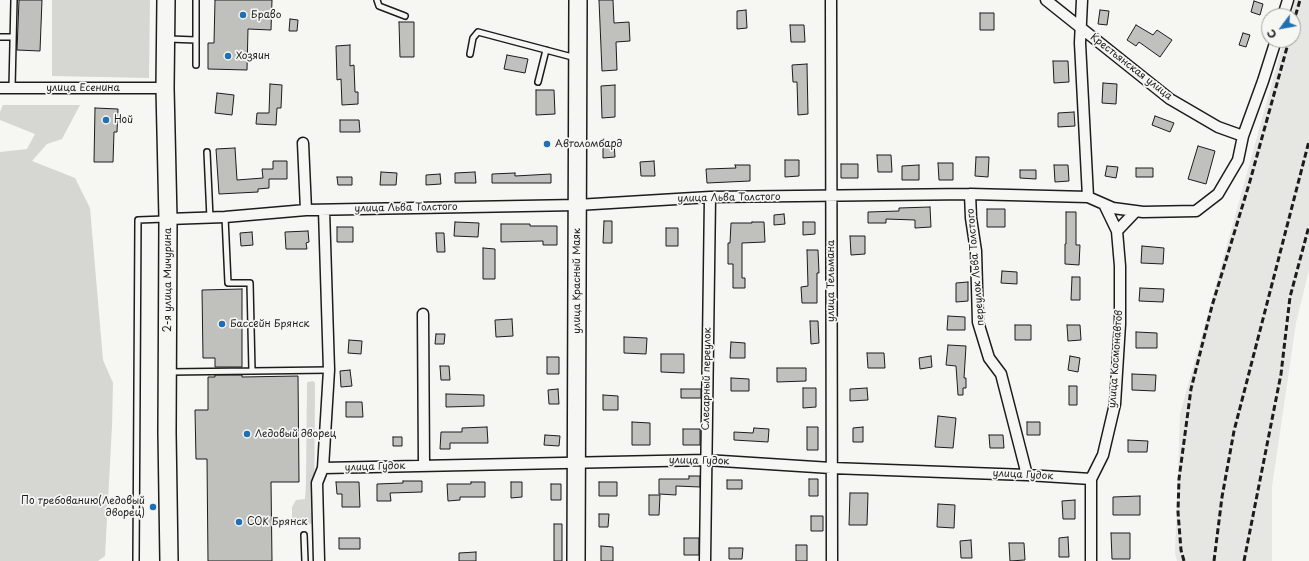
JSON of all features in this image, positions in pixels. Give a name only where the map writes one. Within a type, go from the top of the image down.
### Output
[{"type":"main road","name":"2-я улица Мичурина","points":[[166,0],[165,88],[168,219],[168,561]]},
{"type":"main road","name":"улица Красный Маяк","points":[[576,561],[578,0]]},
{"type":"street","name":"улица Тельмана","points":[[831,0],[832,561]]},
{"type":"street","name":"Крестьянская улица","points":[[1046,0],[1170,99],[1218,126],[1243,136]]},
{"type":"street","points":[[1082,0],[1080,28],[1088,197]]},
{"type":"street","points":[[1243,136],[1273,48]]},
{"type":"street","name":"улица Есенина","points":[[0,88],[165,88]]},
{"type":"street","name":"улица Льва Толстого","points":[[168,219],[210,218],[306,210],[577,205],[710,197],[970,194],[1088,197],[1112,208],[1144,212],[1196,211],[1218,194],[1238,160],[1243,136]]},
{"type":"street","points":[[303,142],[306,210]]},
{"type":"street","name":"переулок Льва Толстого","points":[[970,194],[971,218],[976,251],[978,322],[989,358],[1001,374],[1027,475]]},
{"type":"street","name":"Слесарный переулок","points":[[706,561],[710,197]]},
{"type":"street","name":"улица Космонавтов","points":[[1091,561],[1091,479],[1103,455],[1115,404],[1120,317],[1120,266],[1117,231],[1104,204]]},
{"type":"street","points":[[318,561],[317,483],[323,468],[329,370],[324,210]]},
{"type":"street","points":[[1117,231],[1136,211]]},
{"type":"street","points":[[423,314],[424,465]]},
{"type":"street","name":"улица Гудок","points":[[323,468],[706,460],[833,468],[1027,475],[1091,479]]},
{"type":"lane","points":[[12,88],[14,0]]},
{"type":"lane","points":[[196,0],[196,65]]},
{"type":"lane","points":[[377,0],[379,6],[405,16]]},
{"type":"lane","points":[[470,54],[473,38],[478,32],[578,58]]},
{"type":"lane","points":[[0,37],[14,37]]},
{"type":"lane","points":[[166,39],[196,40]]},
{"type":"lane","points":[[538,82],[546,50]]},
{"type":"lane","points":[[207,152],[210,218]]},
{"type":"lane","points":[[225,217],[228,283],[250,283],[252,371]]},
{"type":"lane","points":[[136,561],[138,220],[168,219]]},
{"type":"lane","points":[[168,372],[329,370]]},
{"type":"lane","points":[[304,535],[305,561]]},
{"type":"shaded area","points":[[52,0],[150,0],[149,78],[52,76]]},
{"type":"shaded area","points":[[1295,0],[1309,0],[1309,270],[1296,323],[1272,487],[1272,561],[1177,561],[1175,553],[1180,414],[1282,48],[1301,48],[1301,8],[1293,8]]},
{"type":"shaded area","points":[[3,105],[80,105],[62,139],[47,144],[32,161],[75,178],[90,208],[103,360],[113,383],[105,556],[98,561],[0,561],[0,152],[27,149],[35,134],[0,120],[0,112]]},
{"type":"shaded area","points":[[313,381],[315,383],[314,522],[312,524],[292,522],[292,507],[296,500],[305,499],[307,383]]},
{"type":"building","points":[[19,0],[42,0],[40,51],[17,50]]},
{"type":"building","points":[[215,0],[272,0],[271,30],[248,29],[247,70],[208,69],[208,43],[214,43]]},
{"type":"building","points":[[599,0],[613,0],[614,23],[629,22],[630,41],[616,42],[617,70],[602,71]]},
{"type":"building","points":[[1254,1],[1263,4],[1260,15],[1251,12]]},
{"type":"building","points":[[746,10],[747,28],[737,29],[737,11]]},
{"type":"building","points":[[1100,10],[1109,11],[1107,25],[1098,24]]},
{"type":"building","points":[[980,13],[994,13],[994,30],[980,30]]},
{"type":"building","points":[[290,19],[298,20],[297,31],[289,31]]},
{"type":"building","points":[[399,22],[414,22],[414,57],[400,57]]},
{"type":"building","points":[[790,25],[804,25],[805,42],[791,42]]},
{"type":"building","points":[[1136,25],[1153,35],[1157,30],[1172,40],[1160,57],[1139,42],[1136,46],[1127,40]]},
{"type":"building","points":[[1243,33],[1250,35],[1246,47],[1239,45]]},
{"type":"building","points":[[350,45],[350,66],[354,65],[355,92],[358,92],[358,104],[342,105],[341,79],[337,80],[336,46]]},
{"type":"building","points":[[507,55],[528,59],[525,73],[504,69]]},
{"type":"building","points":[[1053,61],[1068,61],[1069,82],[1054,83]]},
{"type":"building","points":[[807,64],[808,114],[798,115],[797,82],[793,82],[792,65]]},
{"type":"building","points":[[1103,83],[1117,84],[1116,104],[1102,103]]},
{"type":"building","points":[[270,84],[282,85],[281,108],[277,108],[276,125],[256,124],[257,113],[269,113]]},
{"type":"building","points":[[615,85],[615,117],[602,118],[601,86]]},
{"type":"building","points":[[536,90],[554,90],[555,114],[536,115]]},
{"type":"building","points":[[217,93],[234,95],[232,115],[215,113]]},
{"type":"building","points":[[95,108],[118,109],[117,132],[114,132],[113,162],[94,162]]},
{"type":"building","points":[[1074,112],[1075,126],[1058,127],[1058,113]]},
{"type":"building","points":[[1155,116],[1174,123],[1170,132],[1152,125]]},
{"type":"building","points":[[340,120],[359,120],[360,132],[340,132]]},
{"type":"building","points":[[603,143],[614,143],[615,157],[603,158]]},
{"type":"building","points":[[1198,146],[1215,151],[1206,184],[1188,179]]},
{"type":"building","points":[[235,148],[237,180],[263,178],[262,169],[273,169],[273,161],[287,161],[287,179],[269,179],[269,188],[258,189],[258,192],[219,194],[216,149]]},
{"type":"building","points":[[877,155],[891,155],[892,172],[878,172]]},
{"type":"building","points":[[976,157],[989,157],[988,177],[975,176]]},
{"type":"building","points":[[785,160],[799,160],[799,176],[785,177]]},
{"type":"building","points":[[654,161],[655,176],[641,176],[640,162]]},
{"type":"building","points":[[938,163],[953,163],[953,180],[939,180]]},
{"type":"building","points":[[841,164],[858,164],[858,178],[841,178]]},
{"type":"building","points":[[735,165],[750,165],[750,181],[707,183],[706,169],[736,168]]},
{"type":"building","points":[[919,165],[919,180],[902,180],[902,166]]},
{"type":"building","points":[[1054,165],[1068,165],[1069,181],[1055,182]]},
{"type":"building","points":[[1107,166],[1118,167],[1116,178],[1105,176]]},
{"type":"building","points":[[1136,168],[1153,168],[1153,177],[1136,177]]},
{"type":"building","points":[[1020,170],[1036,170],[1036,179],[1020,178]]},
{"type":"building","points":[[381,172],[397,173],[396,185],[380,185]]},
{"type":"building","points":[[475,172],[476,183],[455,183],[455,173]]},
{"type":"building","points":[[515,173],[515,176],[551,174],[551,183],[492,183],[492,174]]},
{"type":"building","points":[[440,174],[441,184],[426,185],[426,175]]},
{"type":"building","points":[[337,177],[352,177],[352,185],[338,185]]},
{"type":"building","points":[[930,207],[931,227],[915,228],[915,220],[886,219],[886,223],[868,223],[868,212],[899,211],[899,208]]},
{"type":"building","points":[[987,209],[1005,209],[1005,227],[987,227]]},
{"type":"building","points":[[1066,212],[1076,212],[1076,245],[1080,245],[1079,265],[1065,264]]},
{"type":"building","points":[[784,214],[785,224],[774,225],[774,215]]},
{"type":"building","points":[[604,221],[612,221],[612,243],[603,243]]},
{"type":"building","points":[[455,222],[479,223],[478,237],[454,236]]},
{"type":"building","points":[[764,222],[765,242],[742,243],[742,278],[745,278],[745,288],[733,288],[733,264],[728,264],[728,243],[730,243],[731,223]]},
{"type":"building","points":[[803,222],[815,222],[815,234],[803,235]]},
{"type":"building","points":[[501,224],[557,226],[557,245],[543,245],[543,241],[501,242]]},
{"type":"building","points":[[337,227],[353,227],[353,242],[337,242]]},
{"type":"building","points":[[666,228],[678,228],[678,246],[666,246]]},
{"type":"building","points":[[308,231],[309,242],[306,243],[307,249],[286,249],[285,232]]},
{"type":"building","points":[[252,232],[253,245],[241,246],[240,233]]},
{"type":"building","points":[[436,233],[444,233],[445,252],[437,252]]},
{"type":"building","points":[[850,236],[865,236],[865,254],[851,255]]},
{"type":"building","points":[[1142,246],[1164,248],[1163,264],[1141,263]]},
{"type":"building","points":[[483,248],[495,249],[495,279],[483,279]]},
{"type":"building","points":[[807,250],[818,250],[819,273],[817,273],[817,303],[802,303],[801,287],[808,286]]},
{"type":"building","points":[[1002,271],[1017,272],[1017,284],[1001,283]]},
{"type":"building","points":[[1072,277],[1080,277],[1080,300],[1071,300]]},
{"type":"building","points":[[968,282],[968,301],[956,302],[956,283]]},
{"type":"building","points":[[1140,288],[1164,289],[1163,302],[1139,301]]},
{"type":"building","name":"Бассейн Брянск","points":[[242,289],[242,367],[215,367],[215,358],[203,358],[202,290]]},
{"type":"building","points":[[948,316],[965,317],[965,330],[947,330]]},
{"type":"building","points":[[512,319],[513,336],[496,337],[495,320]]},
{"type":"building","points":[[810,321],[818,321],[819,343],[811,344]]},
{"type":"building","points":[[1015,325],[1031,325],[1031,340],[1015,340]]},
{"type":"building","points":[[1067,325],[1080,325],[1081,340],[1068,341]]},
{"type":"building","points":[[1136,332],[1157,333],[1157,348],[1136,348]]},
{"type":"building","points":[[436,334],[445,334],[444,344],[435,344]]},
{"type":"building","points":[[624,337],[647,338],[646,354],[624,353]]},
{"type":"building","points":[[349,340],[362,341],[361,354],[348,353]]},
{"type":"building","points":[[731,342],[745,343],[745,358],[730,358]]},
{"type":"building","points":[[948,345],[966,346],[964,378],[966,378],[966,388],[963,388],[963,395],[958,395],[956,366],[946,365]]},
{"type":"building","points":[[867,353],[884,353],[885,368],[868,368]]},
{"type":"building","points":[[661,354],[684,354],[684,373],[661,372]]},
{"type":"building","points":[[931,356],[932,367],[920,369],[919,358]]},
{"type":"building","points":[[1070,356],[1080,358],[1078,372],[1068,370]]},
{"type":"building","points":[[547,357],[559,357],[559,374],[547,374]]},
{"type":"building","points":[[440,366],[449,366],[450,380],[441,380]]},
{"type":"building","points":[[777,368],[806,368],[806,381],[777,382]]},
{"type":"building","points":[[350,370],[352,386],[341,387],[340,371]]},
{"type":"building","points":[[1132,374],[1156,375],[1155,391],[1132,390]]},
{"type":"building","name":"Ледовый дворец","points":[[215,375],[242,375],[242,377],[298,376],[299,482],[271,482],[272,561],[208,561],[207,459],[196,459],[195,410],[208,410],[208,377],[215,377]]},
{"type":"building","points":[[731,378],[749,379],[749,391],[731,391]]},
{"type":"building","points":[[1069,386],[1077,386],[1077,405],[1069,405]]},
{"type":"building","points":[[803,388],[816,388],[816,407],[803,408]]},
{"type":"building","points":[[867,388],[868,400],[850,401],[850,389]]},
{"type":"building","points":[[558,389],[559,404],[549,404],[548,390]]},
{"type":"building","points":[[681,389],[701,389],[701,398],[681,398]]},
{"type":"building","points":[[446,394],[484,395],[484,406],[446,407]]},
{"type":"building","points":[[603,395],[618,396],[618,410],[603,410]]},
{"type":"building","points":[[346,402],[362,402],[363,417],[346,417]]},
{"type":"building","points":[[938,416],[956,418],[953,448],[935,447]]},
{"type":"building","points":[[632,422],[650,423],[650,445],[632,445]]},
{"type":"building","points":[[1027,422],[1040,422],[1040,435],[1027,435]]},
{"type":"building","points":[[487,427],[488,443],[450,443],[450,449],[440,449],[441,432],[462,432],[462,428]]},
{"type":"building","points":[[807,427],[818,427],[818,450],[807,450]]},
{"type":"building","points":[[863,427],[863,442],[853,442],[853,428]]},
{"type":"building","points":[[754,428],[769,429],[768,442],[734,440],[734,432],[753,433]]},
{"type":"building","points":[[683,429],[700,429],[700,445],[683,445]]},
{"type":"building","points":[[545,435],[560,436],[559,446],[544,445]]},
{"type":"building","points":[[989,435],[1003,435],[1004,448],[990,448]]},
{"type":"building","points":[[393,437],[402,437],[402,446],[393,446]]},
{"type":"building","points":[[1128,440],[1148,441],[1147,452],[1128,452]]},
{"type":"building","points":[[689,476],[700,476],[700,487],[676,486],[676,495],[659,494],[659,479],[689,479]]},
{"type":"building","points":[[809,479],[818,479],[818,496],[809,496]]},
{"type":"building","points":[[727,480],[742,480],[742,489],[727,489]]},
{"type":"building","points":[[403,481],[422,481],[422,492],[390,493],[391,501],[377,501],[377,484],[403,483]]},
{"type":"building","points":[[336,482],[359,482],[360,507],[342,507],[342,494],[337,494]]},
{"type":"building","points":[[471,482],[485,482],[485,497],[460,497],[460,500],[448,501],[447,484],[471,484]]},
{"type":"building","points":[[511,482],[522,482],[522,497],[511,498]]},
{"type":"building","points":[[599,482],[617,482],[617,496],[599,496]]},
{"type":"building","points":[[551,484],[561,484],[561,500],[551,500]]},
{"type":"building","points":[[850,493],[868,493],[867,525],[849,525]]},
{"type":"building","points":[[649,495],[660,495],[659,515],[649,515]]},
{"type":"building","points":[[1140,496],[1140,515],[1113,515],[1113,497]]},
{"type":"building","points":[[1075,500],[1075,519],[1063,519],[1062,501]]},
{"type":"building","points":[[938,504],[955,505],[954,528],[937,527]]},
{"type":"building","points":[[599,514],[609,514],[608,527],[599,527]]},
{"type":"building","points":[[811,516],[823,516],[823,531],[811,531]]},
{"type":"building","points":[[554,524],[562,524],[562,561],[554,561]]},
{"type":"building","points":[[1111,533],[1130,533],[1130,559],[1112,559]]},
{"type":"building","points":[[1068,537],[1069,557],[1059,557],[1059,538]]},
{"type":"building","points":[[339,538],[360,538],[360,549],[339,549]]},
{"type":"building","points":[[684,538],[699,538],[699,555],[684,555]]},
{"type":"building","points":[[971,540],[972,558],[961,558],[960,541]]},
{"type":"building","points":[[1009,543],[1024,543],[1025,560],[1010,561]]},
{"type":"building","points":[[796,545],[807,545],[807,561],[796,561]]},
{"type":"building","points":[[601,546],[613,547],[613,561],[601,561]]},
{"type":"building","points":[[729,548],[743,548],[742,559],[729,559]]},
{"type":"building","points":[[476,552],[476,561],[459,561],[459,553]]},
{"type":"railway","points":[[1298,8],[1300,0]]},
{"type":"railway","points":[[1184,561],[1181,550],[1178,512],[1179,479],[1191,389],[1212,306],[1250,181],[1287,48]]},
{"type":"railway","points":[[1214,561],[1222,497],[1234,431],[1309,141]]},
{"type":"railway","points":[[1244,561],[1281,374],[1290,297],[1309,226]]},
{"type":"place","name":"Браво","points":[[243,15]]},
{"type":"place","name":"Хозяин","points":[[228,56]]},
{"type":"place","name":"Ной","points":[[106,120]]},
{"type":"place","name":"Автоломбард","points":[[547,144]]},
{"type":"place","name":"Бассейн Брянск","points":[[222,324]]},
{"type":"place","name":"Ледовый дворец","points":[[247,434]]},
{"type":"place","name":"По требованию(Ледовый дворец)","points":[[153,507]]},
{"type":"place","name":"СОК Брянск","points":[[239,522]]}]
